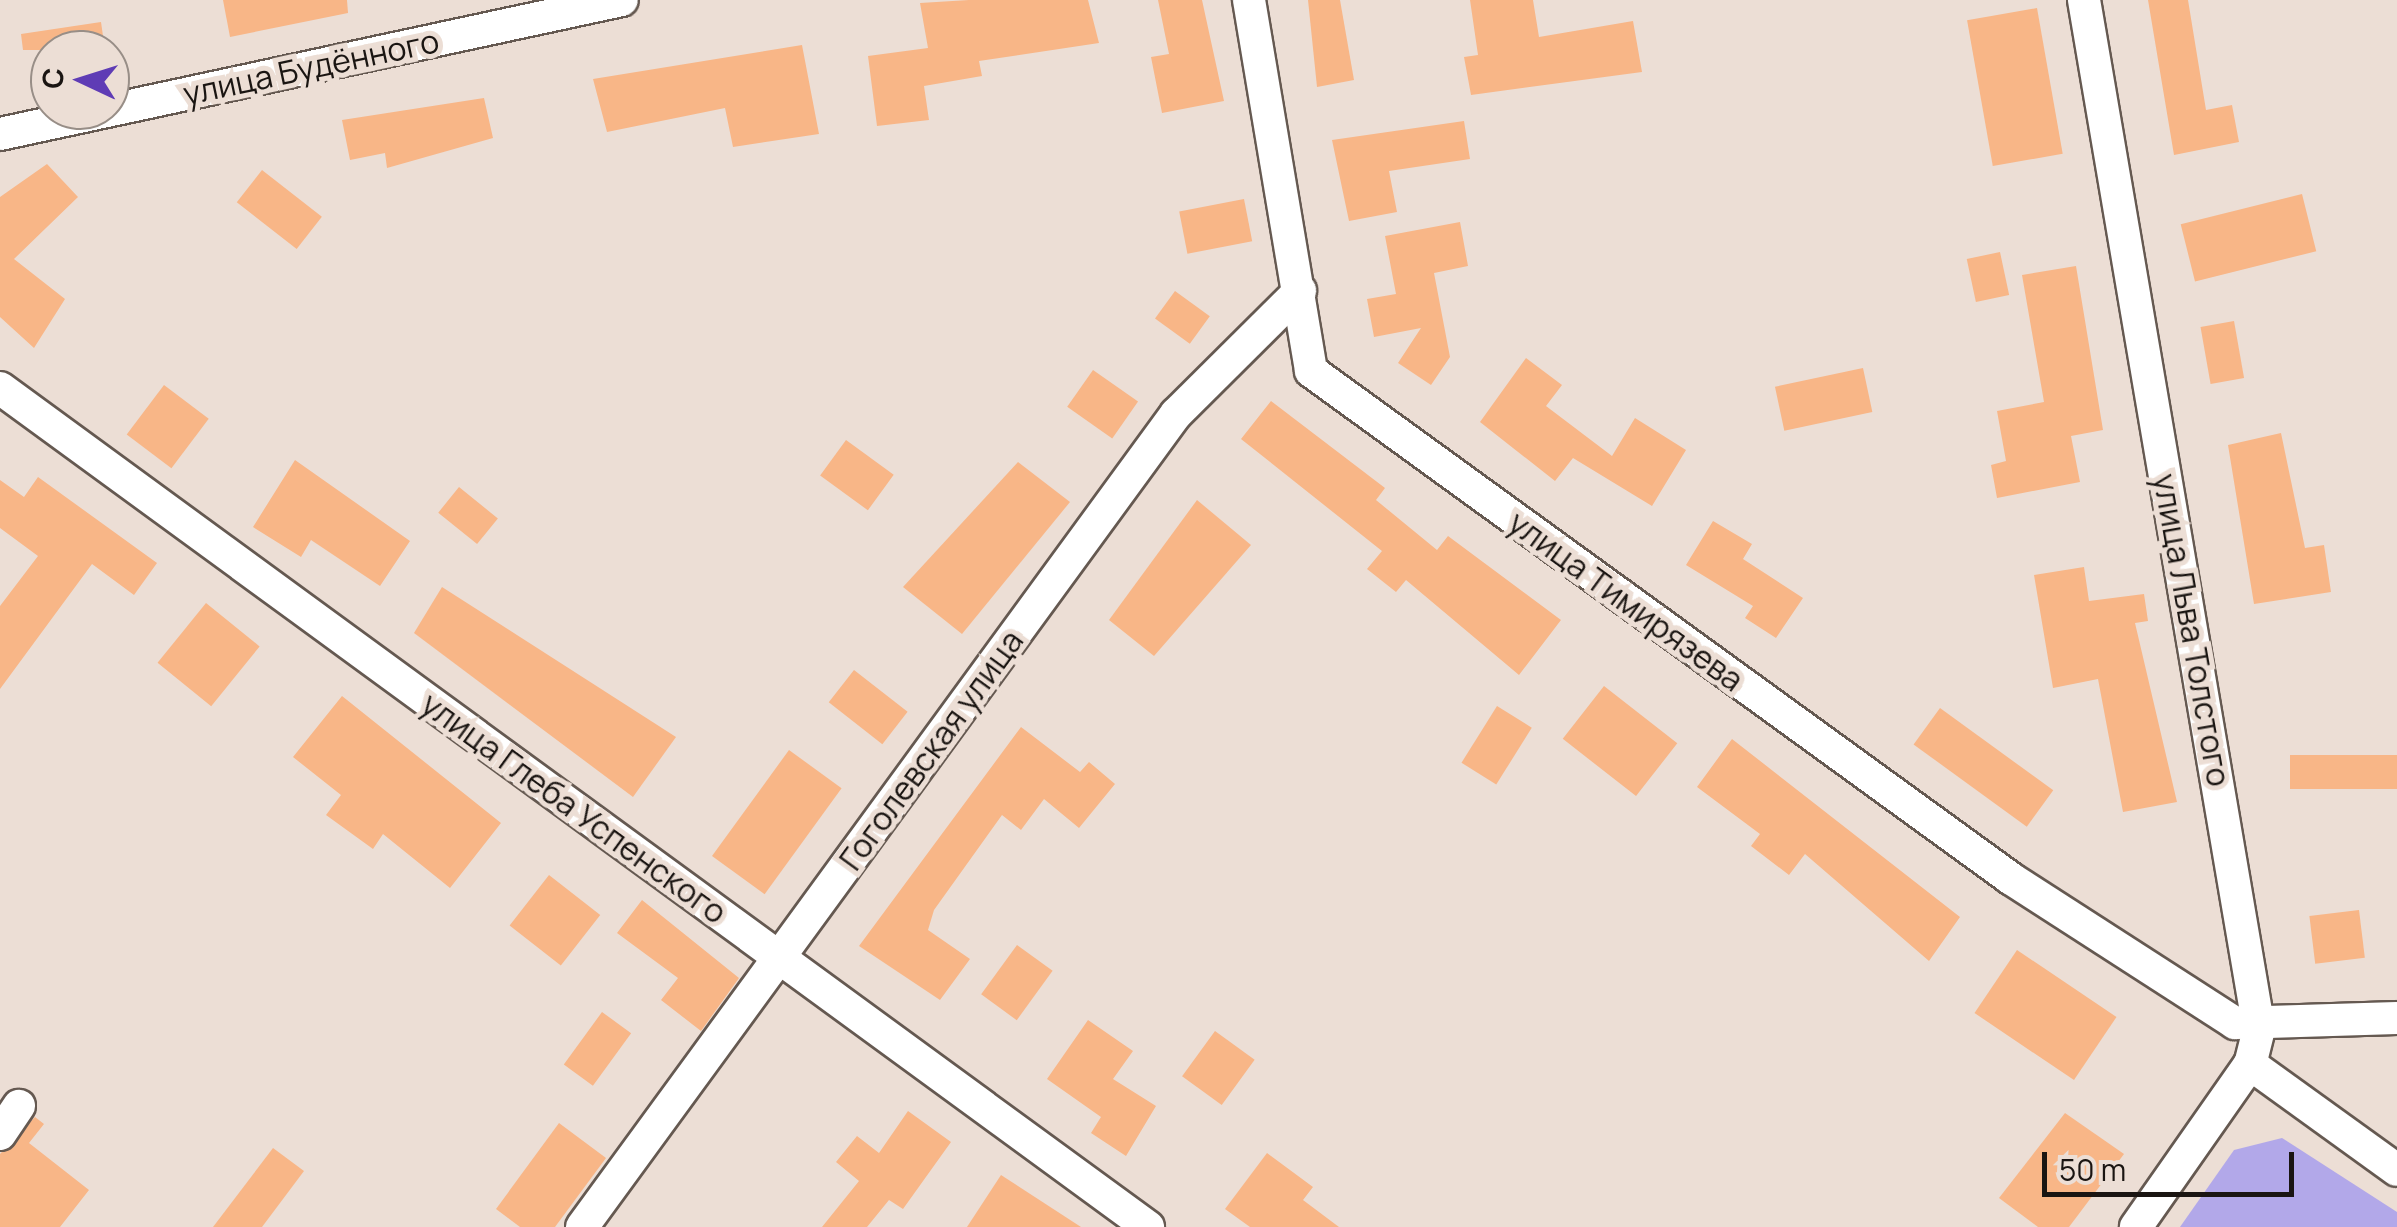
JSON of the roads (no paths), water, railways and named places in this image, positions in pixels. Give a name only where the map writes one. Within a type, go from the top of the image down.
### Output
[{"type":"street","name":"улица Будённого","points":[[0,134],[622,0]]},
{"type":"street","name":"улица Тимирязева","points":[[1248,0],[1311,371],[2010,878],[2235,1023],[2260,1029]]},
{"type":"street","name":"улица Льва Толстого","points":[[2084,0],[2260,1029],[2250,1064],[2136,1227]]},
{"type":"street","name":"Гоголевская улица","points":[[582,1227],[1176,414],[1300,291]]},
{"type":"street","name":"улица Глеба Успенского","points":[[0,388],[1148,1227]]},
{"type":"street","points":[[2260,1029],[2397,1018]]},
{"type":"street","points":[[2250,1064],[2397,1170]]},
{"type":"street","points":[[0,1134],[19,1106]]}]
